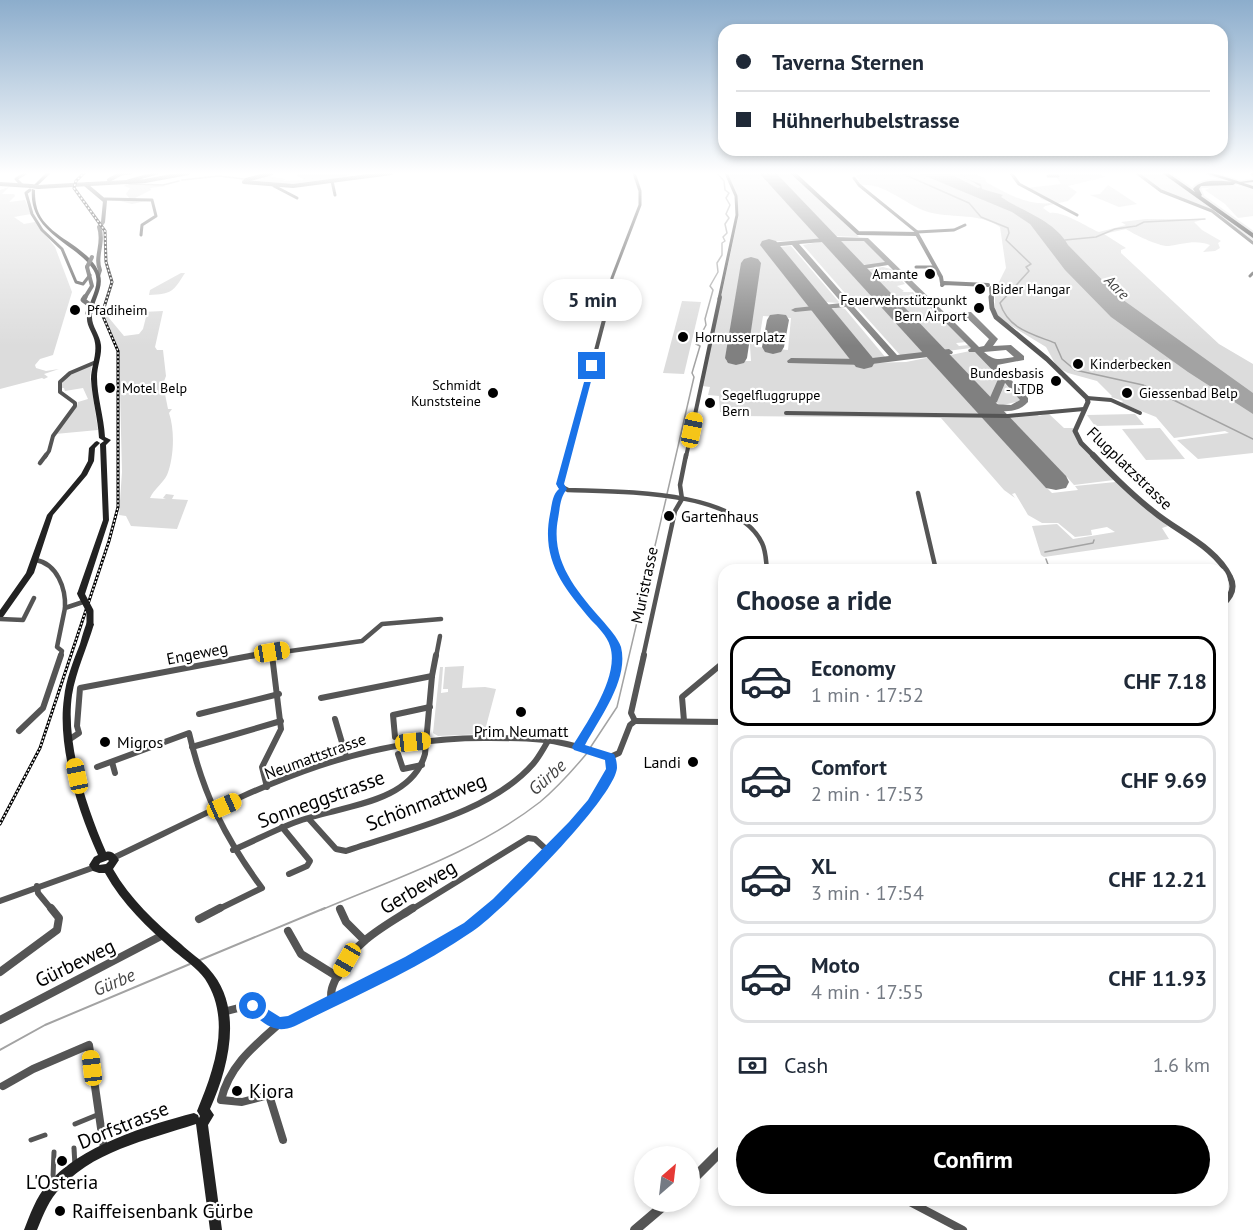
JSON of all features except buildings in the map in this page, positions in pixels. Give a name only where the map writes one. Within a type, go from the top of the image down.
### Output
[{"type":"main road","points":[[50,230],[91,264],[98,276],[97,293],[89,315],[98,343],[93,377],[100,410],[106,520],[81,600],[91,616],[90,624],[69,693],[67,709],[70,739],[81,796],[94,839],[103,856]]},
{"type":"main road","points":[[0,617],[24,583],[36,560],[50,515],[84,475],[91,461],[92,448],[101,442]]},
{"type":"main road","points":[[110,855],[113,858],[112,864],[107,868],[98,870],[95,867],[95,862],[103,856],[110,855]]},
{"type":"main road","points":[[107,868],[129,903],[163,936],[203,969],[215,986],[223,1012],[225,1024],[221,1058],[200,1118],[216,1230]]},
{"type":"main road","name":"Dorfstrasse","points":[[30,1230],[51,1189],[75,1166],[105,1150],[200,1118]]},
{"type":"street","points":[[42,230],[62,249],[76,282],[83,284],[90,275]]},
{"type":"street","points":[[98,276],[100,270],[97,264],[102,236],[100,230]]},
{"type":"street","points":[[141,230],[141,235]]},
{"type":"street","points":[[581,748],[609,691],[616,667],[616,651],[609,635],[570,590],[555,557],[552,524],[610,301],[612,278],[630,230]]},
{"type":"street","points":[[696,412],[733,230]]},
{"type":"street","points":[[855,230],[858,233],[946,230]]},
{"type":"street","points":[[1235,230],[1253,243]]},
{"type":"street","points":[[916,232],[943,284],[989,287],[992,308],[996,316],[1047,359],[1087,398],[1111,400],[1140,412]]},
{"type":"street","points":[[89,315],[90,305],[83,300],[92,286],[87,267],[102,236]]},
{"type":"street","points":[[916,267],[935,267]]},
{"type":"street","points":[[40,463],[49,451],[53,436],[75,406],[75,403],[60,392],[60,382],[70,373],[96,362]]},
{"type":"street","name":"Flugplatzstrasse","points":[[1087,398],[1075,431],[1081,443],[1141,502],[1220,564]]},
{"type":"street","points":[[786,413],[1008,416],[1073,408],[1084,409]]},
{"type":"street","name":"Muristrasse","points":[[279,1024],[297,1019],[469,927],[498,903],[593,803],[611,769],[610,757],[619,753],[630,725],[635,721],[631,713],[675,511],[682,499],[680,485],[696,412]]},
{"type":"street","points":[[562,489],[682,499],[713,506],[732,514],[747,524],[762,543],[766,564]]},
{"type":"street","points":[[918,493],[935,564]]},
{"type":"street","points":[[19,731],[43,708],[62,651],[57,647],[65,608],[62,581],[45,561],[36,560]]},
{"type":"street","name":"Flugplatzstrasse","points":[[1228,574],[1233,588],[1228,599]]},
{"type":"street","points":[[0,617],[23,620],[34,598]]},
{"type":"street","points":[[65,608],[81,600]]},
{"type":"street","name":"Engeweg","points":[[70,739],[80,733],[77,726],[80,688],[272,652],[362,641],[382,624],[441,619]]},
{"type":"street","points":[[398,754],[403,769],[422,765],[427,741],[432,676],[440,636]]},
{"type":"street","points":[[267,787],[262,767],[280,732],[281,721],[272,652]]},
{"type":"street","points":[[684,721],[682,698],[718,667]]},
{"type":"street","points":[[321,698],[432,676]]},
{"type":"street","points":[[199,714],[279,694]]},
{"type":"street","points":[[395,737],[393,715],[430,707]]},
{"type":"street","points":[[335,719],[346,756]]},
{"type":"street","points":[[192,747],[281,721]]},
{"type":"street","points":[[635,721],[718,722]]},
{"type":"street","points":[[97,767],[189,733],[212,811],[233,850],[262,888],[199,919]]},
{"type":"street","name":"Neumattstrasse","points":[[113,858],[267,787],[346,756],[388,746],[427,741],[495,739],[548,741],[610,757]]},
{"type":"street","name":"Schönmattweg","points":[[309,819],[336,849],[346,850],[448,816],[500,791],[531,767],[543,753],[548,741]]},
{"type":"street","points":[[111,762],[115,772]]},
{"type":"street","name":"Sonneggstrasse","points":[[233,850],[282,827],[386,796],[409,781],[422,765]]},
{"type":"street","points":[[282,827],[310,861],[307,866],[289,874]]},
{"type":"street","name":"Gerbeweg","points":[[332,1001],[331,990],[364,940],[528,838],[535,839],[548,851]]},
{"type":"street","points":[[0,901],[95,867]]},
{"type":"street","points":[[0,972],[57,930],[59,918],[38,892],[37,886]]},
{"type":"street","points":[[340,909],[346,922],[364,940]]},
{"type":"street","points":[[288,931],[301,954],[338,977]]},
{"type":"street","name":"Gürbeweg","points":[[0,1020],[163,936]]},
{"type":"street","points":[[223,1012],[250,1005],[279,1024],[251,1050],[225,1080],[221,1100],[242,1102],[269,1095],[283,1140]]},
{"type":"street","points":[[3,1086],[21,1075],[89,1045],[105,1150]]},
{"type":"street","points":[[75,1124],[98,1114]]},
{"type":"street","points":[[31,1140],[45,1135]]},
{"type":"street","points":[[74,1148],[75,1166]]},
{"type":"street","points":[[53,1177],[54,1152]]},
{"type":"street","points":[[700,1172],[718,1155]]},
{"type":"street","points":[[918,1206],[963,1230]]},
{"type":"street","points":[[635,1230],[656,1212]]},
{"type":"shaded area","points":[[0,230],[42,230],[55,247],[72,292],[53,355],[40,359],[35,365],[36,368],[46,371],[59,369],[44,374],[48,377],[44,379],[0,389]]},
{"type":"shaded area","points":[[735,230],[814,230],[822,239],[762,242],[857,360],[791,359],[791,362],[906,362],[931,357],[1040,475],[1040,481],[1052,493],[1078,490],[1075,486],[1116,482],[1168,526],[1162,528],[1169,539],[1044,557],[1041,555],[1032,526],[1057,524],[1073,539],[1115,532],[1107,527],[1091,530],[1092,535],[1075,537],[1058,523],[1042,523],[1028,515],[1015,493],[1012,494],[1015,498],[1004,490],[941,418],[735,416],[735,412],[720,412],[719,396],[708,395],[710,387],[702,386]],"holes":[[[744,260],[756,262],[748,316],[751,361],[726,361]],[[763,316],[791,318],[788,350],[758,347]]]},
{"type":"shaded area","points":[[827,230],[852,230],[859,237],[832,236]]},
{"type":"shaded area","points":[[1000,230],[1120,230],[1104,234],[1126,248],[1121,250],[1121,253],[1219,344],[1253,364],[1253,453],[1198,459],[1177,440],[1229,433],[1225,431],[1174,438],[1156,417],[1111,397],[1097,381],[1068,373],[1057,367],[1046,347],[1000,319],[995,310],[995,290],[1006,268]]},
{"type":"shaded area","points":[[1035,230],[1056,230],[1119,297],[1253,393],[1253,414],[1188,372],[1111,317],[1065,270]]},
{"type":"shaded area","points":[[1128,230],[1203,230],[1221,241],[1218,243],[1220,248],[1203,252],[1210,245],[1200,242],[1169,246],[1140,237]]},
{"type":"shaded area","points":[[842,239],[865,240],[887,262],[871,265],[859,262],[838,242]]},
{"type":"shaded area","points":[[824,241],[879,300],[851,300],[803,245]]},
{"type":"shaded area","points":[[791,246],[838,303],[825,302],[779,247]]},
{"type":"shaded area","points":[[883,267],[891,269],[905,284],[897,286],[904,291],[902,292],[913,292],[915,295],[891,297],[865,270]]},
{"type":"shaded area","points":[[185,273],[171,291],[149,295],[150,290]]},
{"type":"shaded area","name":"Hornusserplatz","points":[[682,301],[701,302],[684,374],[663,373]]},
{"type":"shaded area","points":[[924,302],[966,342],[956,343],[959,346],[969,345],[971,348],[940,350],[897,303]]},
{"type":"shaded area","points":[[882,303],[929,354],[901,356],[857,307]]},
{"type":"shaded area","points":[[838,307],[845,309],[886,358],[873,360],[831,310]]},
{"type":"shaded area","points":[[163,311],[155,347],[157,350],[163,350],[166,376],[163,384],[168,409],[172,409],[169,413],[173,444],[167,475],[150,498],[166,499],[163,498],[166,494],[174,495],[172,499],[188,500],[177,529],[131,526],[126,516],[119,515],[122,472],[119,350],[104,314],[104,312],[124,336],[139,334],[143,329],[146,317],[142,312]]},
{"type":"shaded area","points":[[970,351],[979,353],[998,373],[997,376],[1001,380],[989,401],[946,356]]},
{"type":"shaded area","points":[[92,365],[90,377],[98,430],[55,434],[78,402],[88,399],[83,388],[65,391],[64,388],[60,388],[62,383],[73,373]]},
{"type":"shaded area","points":[[1004,383],[1020,398],[1020,401],[1003,405],[995,403]]},
{"type":"shaded area","points":[[1048,413],[1064,428],[1073,428],[1079,442],[1114,480],[1074,485],[1067,477],[1057,473],[1003,416],[1036,414],[1039,416]]},
{"type":"shaded area","points":[[1135,414],[1144,425],[1095,426],[1087,415]]},
{"type":"shaded area","points":[[1160,428],[1185,459],[1146,460],[1122,429]]},
{"type":"shaded area","points":[[464,666],[462,688],[496,689],[484,734],[438,736],[433,733],[440,667],[443,667],[441,693],[448,692],[448,689],[443,689],[445,667]]},
{"type":"waterway","name":"Gürbe","points":[[667,494],[694,377],[692,373],[700,346],[696,344],[706,325],[705,319],[713,290],[710,286],[718,272],[717,263],[722,255],[722,243],[725,241],[723,237],[726,230]]},
{"type":"waterway","points":[[1008,230],[1006,240],[1031,264],[1026,267],[1029,271],[1000,303],[1015,325],[1055,343],[1062,359],[1075,370],[1143,385],[1253,439]]},
{"type":"waterway","points":[[1065,240],[1096,237],[1112,230]]},
{"type":"waterway","name":"Gürbe","points":[[590,748],[617,707],[666,499]]},
{"type":"waterway","points":[[1045,552],[1093,543],[1094,540]]},
{"type":"waterway","points":[[1046,559],[1048,564]]},
{"type":"waterway","name":"Gürbe","points":[[321,910],[435,863],[515,820],[553,790],[588,752]]},
{"type":"waterway","name":"Gürbe","points":[[200,960],[325,908]]},
{"type":"waterway","name":"Gürbe","points":[[0,1050],[45,1025],[190,964]]},
{"type":"taxiway","points":[[825,235],[834,239]]},
{"type":"taxiway","points":[[769,245],[834,239]]},
{"type":"taxiway","points":[[834,239],[866,239],[943,316]]},
{"type":"taxiway","points":[[794,243],[848,305]]},
{"type":"taxiway","points":[[853,264],[864,267],[890,263]]},
{"type":"taxiway","points":[[848,305],[921,296]]},
{"type":"taxiway","points":[[795,310],[848,305]]},
{"type":"taxiway","points":[[848,305],[895,358]]},
{"type":"taxiway","points":[[943,316],[968,314],[994,339],[986,349]]},
{"type":"taxiway","points":[[943,316],[977,350]]},
{"type":"taxiway","points":[[986,349],[1008,347],[1021,358],[997,362],[988,360]]},
{"type":"taxiway","points":[[977,350],[986,349]]},
{"type":"taxiway","points":[[972,350],[977,350]]},
{"type":"taxiway","points":[[977,350],[1025,400],[1022,404],[1012,408],[984,404]]},
{"type":"taxiway","points":[[791,361],[864,362],[949,352]]},
{"type":"taxiway","points":[[992,402],[1003,377]]},
{"type":"runway","points":[[821,230],[1056,482]]},
{"type":"runway","points":[[769,245],[864,362]]},
{"type":"runway","points":[[736,358],[751,263]]},
{"type":"runway","points":[[773,347],[778,320]]},
{"type":"railway","points":[[0,824],[40,748],[109,541],[118,507],[118,351],[102,314],[112,282],[106,262],[105,230]]},
{"type":"place","name":"Amante","points":[[930,274]]},
{"type":"place","name":"Bider Hangar","points":[[980,289]]},
{"type":"place","name":"Feuerwehrstützpunkt Bern Airport","points":[[979,308]]},
{"type":"place","name":"Pfadiheim","points":[[75,310]]},
{"type":"place","name":"Hornusserplatz","points":[[683,337]]},
{"type":"place","name":"Kinderbecken","points":[[1078,364]]},
{"type":"place","name":"Bundesbasis - LTDB","points":[[1056,381]]},
{"type":"place","name":"Motel Belp","points":[[110,388]]},
{"type":"place","name":"Schmidt Kunststeine","points":[[493,393]]},
{"type":"place","name":"Giessenbad Belp","points":[[1127,393]]},
{"type":"place","name":"Segelfluggruppe Bern","points":[[710,403]]},
{"type":"place","name":"Gartenhaus","points":[[669,516]]},
{"type":"place","name":"Prim Neumatt","points":[[521,712]]},
{"type":"place","name":"Migros","points":[[105,742]]},
{"type":"place","name":"Landi","points":[[693,762]]},
{"type":"place","name":"Kiora","points":[[237,1091]]},
{"type":"place","name":"L'Osteria","points":[[62,1161]]},
{"type":"place","name":"Raiffeisenbank Gürbe","points":[[60,1211]]},
{"type":"route","points":[[253,1006],[279,1024],[290,1022],[439,945],[469,927],[498,903],[593,803],[611,769],[610,757],[578,747],[612,684],[616,667],[616,651],[605,629],[568,587],[555,557],[551,531],[558,494],[563,489],[560,484],[592,366]]},
{"type":"water label","name":"Aare","points":[[1117,287]]}]
